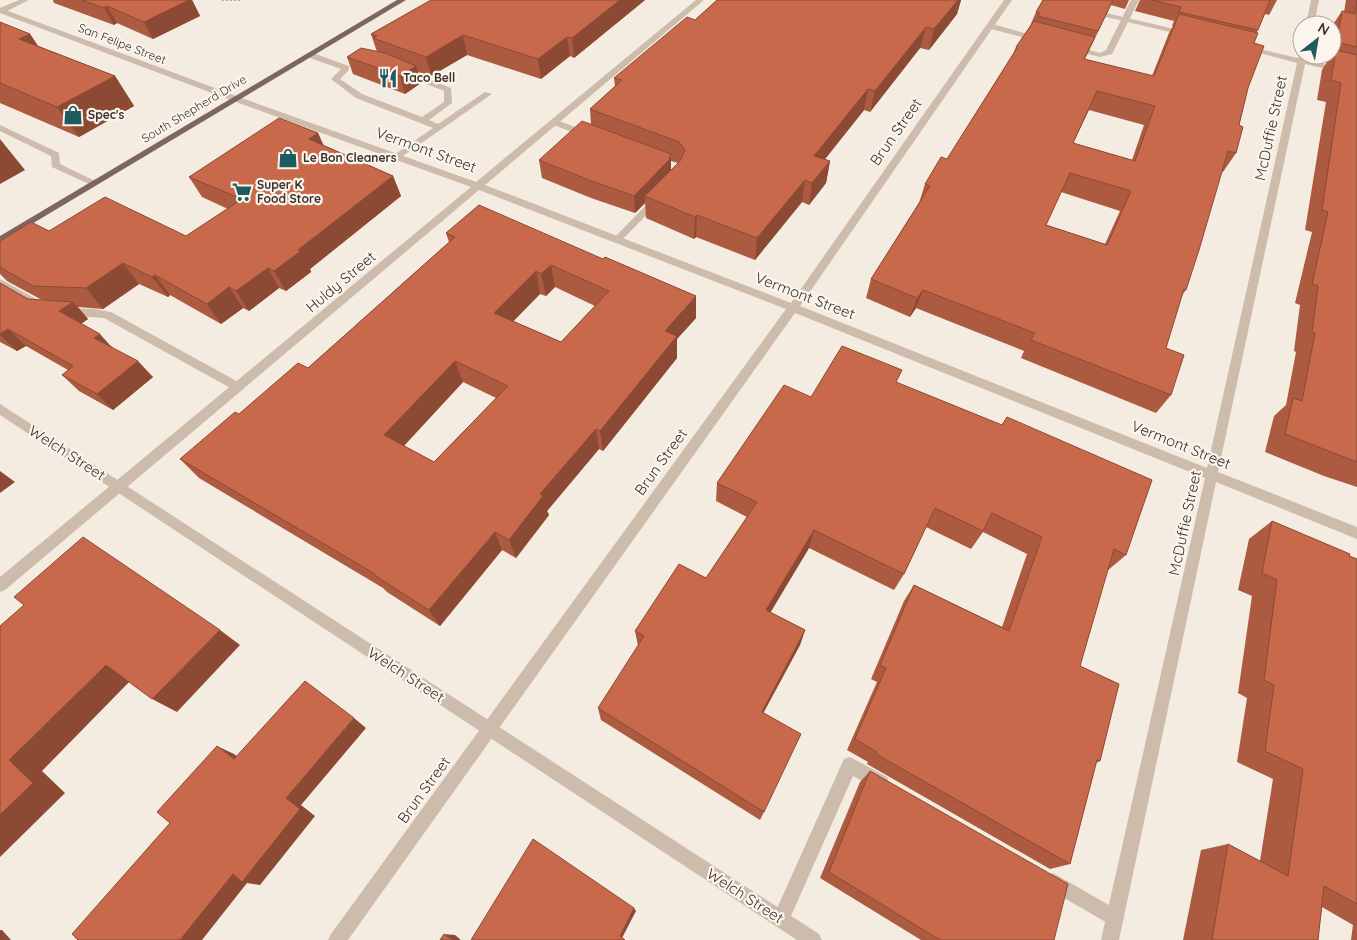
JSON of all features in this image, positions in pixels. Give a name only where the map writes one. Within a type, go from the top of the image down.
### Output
[{"type":"main road","name":"South Shepherd Drive","points":[[0,240],[402,0]]},
{"type":"street","points":[[1,10],[25,0]]},
{"type":"street","name":"Huldy Street","points":[[0,586],[700,0]]},
{"type":"street","name":"Brun Street","points":[[337,940],[488,728],[793,308],[1008,0]]},
{"type":"street","points":[[1059,44],[1100,55],[1109,52],[1135,0]]},
{"type":"street","points":[[1312,15],[1315,0]]},
{"type":"street","name":"San Felipe Street","points":[[1,10],[236,98]]},
{"type":"street","points":[[1086,10],[1192,35]]},
{"type":"street","points":[[990,26],[1050,42]]},
{"type":"street","points":[[1239,46],[1292,56]]},
{"type":"street","points":[[310,55],[346,68]]},
{"type":"street","points":[[354,64],[346,68],[335,79],[359,96],[439,127]]},
{"type":"street","name":"McDuffie Street","points":[[1110,940],[1300,65]]},
{"type":"street","points":[[1326,65],[1357,74]]},
{"type":"street","points":[[400,70],[448,90],[448,103],[424,120]]},
{"type":"street","points":[[397,157],[488,94]]},
{"type":"street","name":"Vermont Street","points":[[236,98],[478,186],[793,308],[1357,533]]},
{"type":"street","points":[[554,122],[601,140]]},
{"type":"street","points":[[0,128],[56,154],[55,165],[94,183]]},
{"type":"street","points":[[617,240],[663,193]]},
{"type":"street","points":[[0,283],[50,312],[95,312],[107,315],[238,387]]},
{"type":"street","name":"Welch Street","points":[[0,409],[813,940]]},
{"type":"street","points":[[781,919],[850,765],[893,790]]},
{"type":"street","points":[[1038,873],[1115,918]]},
{"type":"path","points":[[222,0],[242,0]]},
{"type":"building","points":[[82,0],[189,0],[144,22],[107,6],[104,8]]},
{"type":"building","points":[[431,0],[620,0],[572,38],[567,37],[538,59],[463,35],[426,57],[373,38],[377,36],[371,34]]},
{"type":"building","points":[[717,0],[958,0],[934,29],[926,27],[875,91],[868,89],[814,156],[830,161],[812,183],[805,180],[757,238],[697,215],[695,217],[645,196],[680,161],[685,150],[679,142],[590,109],[622,80],[614,78],[687,17],[695,20]]},
{"type":"building","points":[[1043,0],[1113,0],[1098,31],[1038,16],[1040,13],[1036,12]]},
{"type":"building","points":[[1152,0],[1270,0],[1258,30],[1179,12],[1181,7]]},
{"type":"building","points":[[1357,0],[1357,47],[1342,43],[1342,11],[1355,14]]},
{"type":"building","points":[[1179,14],[1258,33],[1254,43],[1264,46],[1248,88],[1239,125],[1243,127],[1236,153],[1228,151],[1199,250],[1186,290],[1184,289],[1166,348],[1184,355],[1171,395],[1031,340],[1035,333],[923,290],[917,298],[871,279],[930,186],[925,184],[941,157],[947,159],[1034,21],[1095,37],[1084,59],[1154,76]],"holes":[[[1097,91],[1155,106],[1135,161],[1073,143]],[[1070,173],[1131,191],[1107,245],[1046,225]]]},
{"type":"building","points":[[0,22],[30,34],[19,39],[115,76],[57,107],[0,83]]},
{"type":"building","points":[[361,48],[385,53],[416,66],[400,76],[347,57]]},
{"type":"building","points":[[1342,51],[1357,55],[1357,462],[1285,434],[1293,398],[1302,401],[1315,333],[1312,332],[1318,286],[1312,284],[1328,212],[1322,210],[1341,83],[1331,80],[1334,65],[1342,65]]},
{"type":"building","points":[[279,118],[318,133],[309,139],[393,176],[274,271],[268,268],[236,291],[229,287],[207,304],[155,275],[152,277],[123,263],[86,288],[33,286],[0,267],[0,241],[31,222],[49,231],[105,197],[186,236],[242,199],[189,177]]},
{"type":"building","points":[[582,121],[671,154],[669,160],[634,196],[539,160]]},
{"type":"building","points":[[479,205],[603,259],[605,257],[696,296],[665,331],[677,336],[600,431],[596,429],[540,494],[543,496],[509,540],[495,532],[429,610],[375,574],[180,459],[235,412],[239,414],[298,363],[308,368],[455,237],[446,233]],"holes":[[[551,265],[609,291],[561,342],[494,313],[536,271],[541,274]],[[455,361],[508,386],[434,462],[384,435]]]},
{"type":"building","points":[[0,283],[28,299],[73,302],[59,311],[100,334],[94,338],[138,361],[97,394],[62,375],[73,366],[8,329],[0,334]]},
{"type":"building","points":[[842,346],[902,370],[896,382],[1002,425],[1007,417],[1152,480],[1126,555],[1114,549],[1080,666],[1119,684],[1100,761],[1097,760],[1070,864],[876,754],[877,752],[855,739],[886,668],[880,665],[914,585],[1009,631],[1042,537],[992,513],[983,531],[935,508],[904,574],[814,530],[766,610],[805,630],[762,712],[801,734],[764,812],[598,708],[644,636],[635,631],[679,564],[706,578],[757,502],[717,483],[784,385],[811,397]]},
{"type":"building","points":[[1272,521],[1350,554],[1349,556],[1357,559],[1357,904],[1324,886],[1318,940],[1212,940],[1228,844],[1288,876],[1303,769],[1265,751],[1274,685],[1264,680],[1277,580],[1262,573]]},
{"type":"building","points":[[83,537],[220,630],[152,699],[106,665],[9,760],[33,783],[0,815],[0,626],[24,605],[14,597]]},
{"type":"building","points":[[305,681],[354,718],[286,798],[300,809],[242,882],[233,874],[180,940],[78,940],[72,934],[170,823],[157,812],[217,746],[234,759]]},
{"type":"building","points":[[870,771],[1068,884],[1054,940],[940,940],[829,872]]},
{"type":"building","points":[[533,839],[634,908],[620,936],[625,940],[471,940]]},
{"type":"building","points":[[444,934],[452,940],[440,940]]},
{"type":"place","name":"Taco Bell","points":[[388,78]]},
{"type":"place","name":"Spec's","points":[[73,115]]},
{"type":"place","name":"Le Bon Cleaners","points":[[288,158]]},
{"type":"place","name":"Super K Food Store","points":[[242,192]]}]
